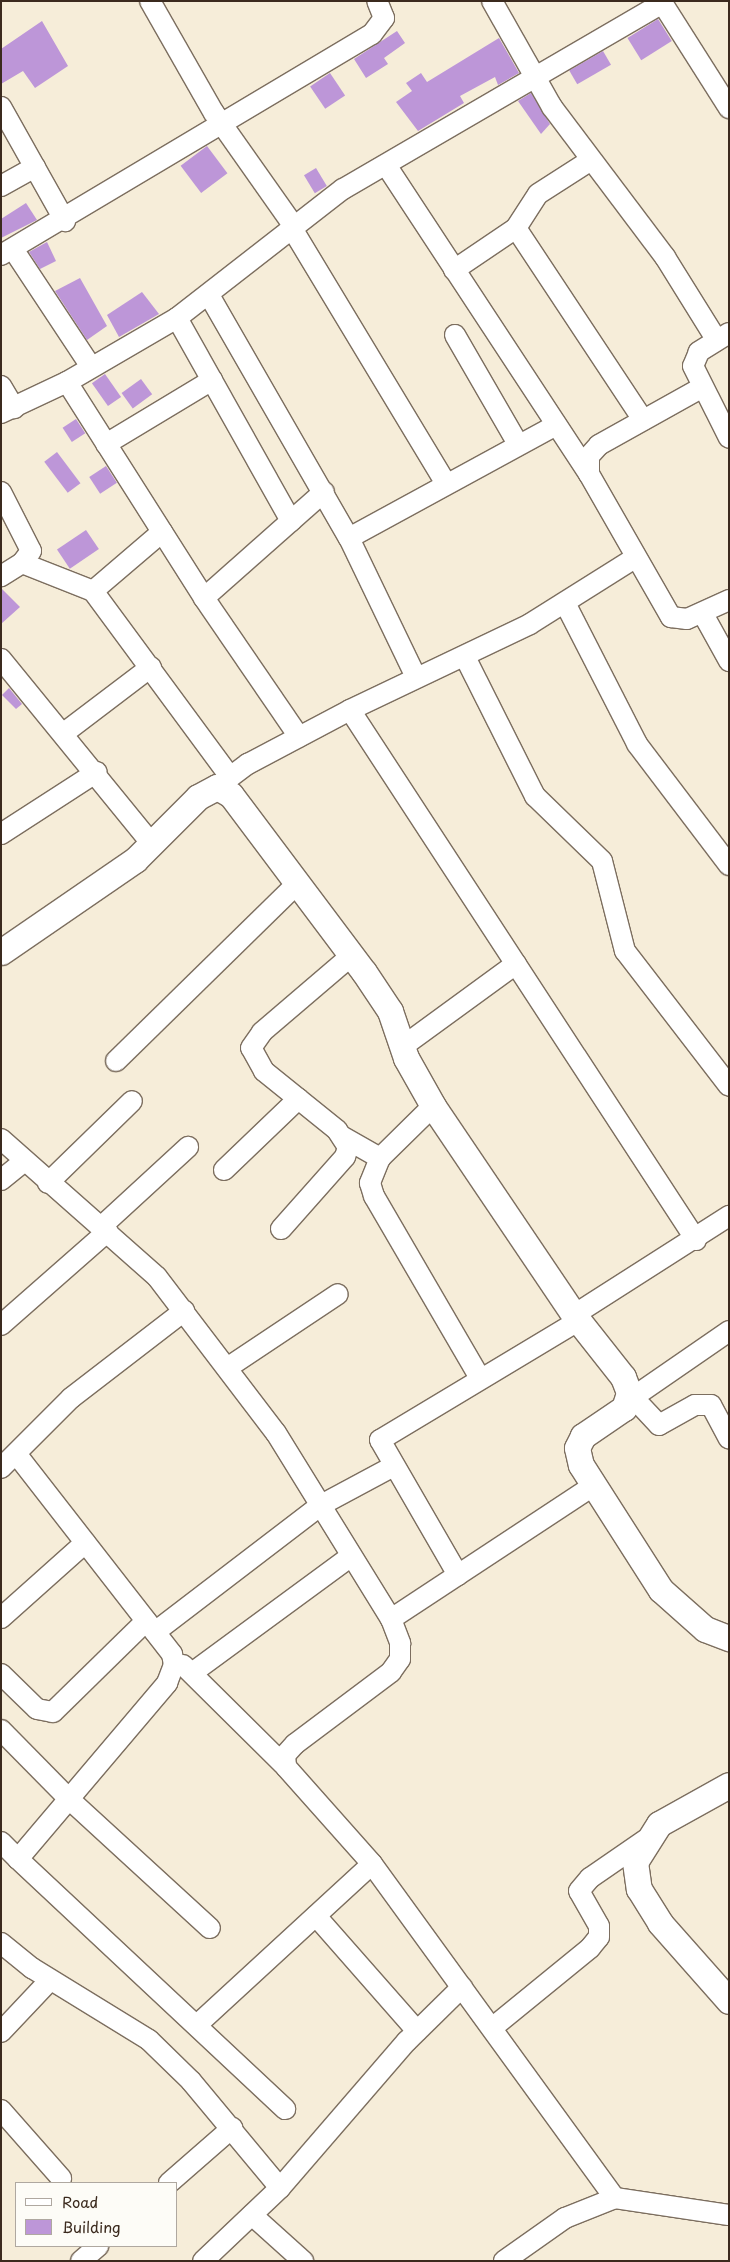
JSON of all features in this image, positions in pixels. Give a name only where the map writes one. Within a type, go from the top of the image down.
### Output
[{"type":"street","points":[[150,1],[223,126],[294,229],[445,482]]},
{"type":"street","points":[[90,367],[7,252],[65,221],[223,126],[381,27],[384,18],[377,1]]},
{"type":"street","points":[[492,1],[534,79],[591,160],[722,336],[699,352],[693,366],[700,388],[729,438]]},
{"type":"street","points":[[1,386],[8,410],[67,382],[177,318],[294,229],[343,189],[534,79],[662,2],[729,108]]},
{"type":"street","points":[[1,107],[65,221]]},
{"type":"street","points":[[454,270],[516,228],[538,194],[591,160]]},
{"type":"street","points":[[386,165],[589,474],[634,558],[671,617],[687,619],[703,614],[729,600]]},
{"type":"street","points":[[1,186],[35,167]]},
{"type":"street","points":[[516,228],[643,420]]},
{"type":"street","points":[[209,295],[349,538],[416,677]]},
{"type":"street","points":[[177,318],[291,521]]},
{"type":"street","points":[[455,335],[518,444]]},
{"type":"street","points":[[106,444],[212,380]]},
{"type":"street","points":[[67,382],[204,598],[299,737]]},
{"type":"street","points":[[589,474],[589,456],[599,445],[700,388]]},
{"type":"street","points":[[349,538],[445,482],[556,425]]},
{"type":"street","points":[[1,492],[29,541],[31,550],[22,563],[1,576]]},
{"type":"street","points":[[204,598],[324,492]]},
{"type":"street","points":[[94,591],[162,532]]},
{"type":"street","points":[[1,952],[152,844],[183,809],[224,782],[299,737],[350,710],[416,677],[465,657],[565,604],[634,558]]},
{"type":"street","points":[[22,563],[94,591],[151,667],[232,794],[297,884],[352,955],[390,1011],[402,1047],[433,1106],[576,1318],[623,1377],[630,1396],[659,1424],[695,1405],[711,1405],[729,1439]]},
{"type":"street","points":[[565,604],[637,744],[729,865]]},
{"type":"street","points":[[703,614],[729,661]]},
{"type":"street","points":[[465,657],[535,796],[602,861],[625,951],[729,1086]]},
{"type":"street","points":[[2,662],[97,772],[152,844]]},
{"type":"street","points":[[64,733],[151,667]]},
{"type":"street","points":[[350,710],[696,1240]]},
{"type":"street","points":[[1,834],[97,772]]},
{"type":"street","points":[[116,1061],[297,884]]},
{"type":"street","points":[[352,955],[262,1032],[251,1048],[264,1071],[344,1137],[380,1158]]},
{"type":"street","points":[[402,1047],[516,964]]},
{"type":"street","points":[[224,1170],[298,1099]]},
{"type":"street","points":[[48,1183],[132,1101]]},
{"type":"street","points":[[433,1106],[380,1158],[371,1171],[374,1196],[480,1378]]},
{"type":"street","points":[[281,1229],[345,1157],[348,1147],[344,1137]]},
{"type":"street","points":[[1,1140],[22,1163],[105,1228],[157,1277],[276,1433],[391,1619],[400,1643],[400,1658],[391,1672],[295,1744],[285,1755],[286,1767]]},
{"type":"street","points":[[1,1325],[188,1147]]},
{"type":"street","points":[[1,1180],[22,1163]]},
{"type":"street","points":[[458,1575],[392,1467],[380,1440],[386,1433],[480,1378],[576,1318],[696,1240],[729,1216]]},
{"type":"street","points":[[228,1368],[338,1294]]},
{"type":"street","points":[[184,1311],[71,1398],[9,1461],[85,1543],[172,1654],[286,1767],[372,1864],[615,2198]]},
{"type":"street","points":[[729,1331],[630,1396],[624,1408],[583,1436],[577,1448],[593,1486],[661,1590],[705,1628],[729,1638]]},
{"type":"street","points":[[1,1674],[37,1709],[53,1712],[151,1627],[321,1505],[392,1467]]},
{"type":"street","points":[[391,1619],[593,1486]]},
{"type":"street","points":[[1,1618],[85,1543]]},
{"type":"street","points":[[192,1673],[351,1556]]},
{"type":"street","points":[[18,1859],[172,1676],[172,1654]]},
{"type":"street","points":[[1,1730],[69,1799],[210,1928]]},
{"type":"street","points":[[492,2028],[590,1948],[599,1937],[599,1926],[579,1891],[590,1878],[645,1840],[659,1824],[697,1799],[729,1785]]},
{"type":"street","points":[[645,1840],[635,1862],[639,1889],[660,1923],[729,2001]]},
{"type":"street","points":[[1,1842],[198,2024],[285,2110]]},
{"type":"street","points":[[198,2024],[372,1864]]},
{"type":"street","points":[[316,1916],[417,2031]]},
{"type":"street","points":[[1,1944],[50,1980],[149,2040],[232,2128],[280,2188]]},
{"type":"street","points":[[1,2032],[50,1980]]},
{"type":"street","points":[[203,2261],[280,2188],[417,2031],[462,1987]]},
{"type":"street","points":[[1,2110],[61,2178]]},
{"type":"street","points":[[170,2182],[232,2128]]},
{"type":"street","points":[[504,2261],[565,2218],[615,2198],[729,2215]]},
{"type":"street","points":[[252,2215],[303,2261]]},
{"type":"street","points":[[81,2261],[97,2247]]},
{"type":"building","points":[[658,19],[672,41],[641,60],[627,38]]},
{"type":"building","points":[[42,21],[68,66],[35,88],[23,71],[1,84],[1,49]]},
{"type":"building","points":[[397,31],[405,43],[384,58],[388,64],[366,78],[354,59]]},
{"type":"building","points":[[499,38],[519,73],[498,85],[495,77],[460,96],[464,103],[418,131],[396,102],[412,91],[406,83],[421,73],[427,82]]},
{"type":"building","points":[[603,51],[611,65],[577,84],[569,70]]},
{"type":"building","points":[[330,73],[345,95],[325,109],[310,86]]},
{"type":"building","points":[[531,93],[550,124],[541,134],[518,101]]},
{"type":"building","points":[[207,146],[227,173],[201,193],[181,166]]},
{"type":"building","points":[[316,168],[327,186],[315,193],[304,175]]},
{"type":"building","points":[[26,203],[37,220],[1,238],[1,219]]},
{"type":"building","points":[[47,242],[56,261],[40,269],[29,252]]},
{"type":"building","points":[[80,278],[107,326],[87,340],[55,291]]},
{"type":"building","points":[[142,292],[159,314],[119,337],[107,315]]},
{"type":"building","points":[[105,374],[121,397],[108,406],[92,383]]},
{"type":"building","points":[[141,379],[152,394],[133,408],[122,393]]},
{"type":"building","points":[[76,419],[85,433],[72,442],[63,428]]},
{"type":"building","points":[[57,452],[80,483],[68,493],[44,462]]},
{"type":"building","points":[[106,466],[117,483],[100,494],[89,477]]},
{"type":"building","points":[[86,530],[99,549],[70,569],[57,550]]},
{"type":"building","points":[[1,588],[20,607],[1,624]]},
{"type":"building","points":[[9,688],[22,704],[16,709],[2,695]]}]
